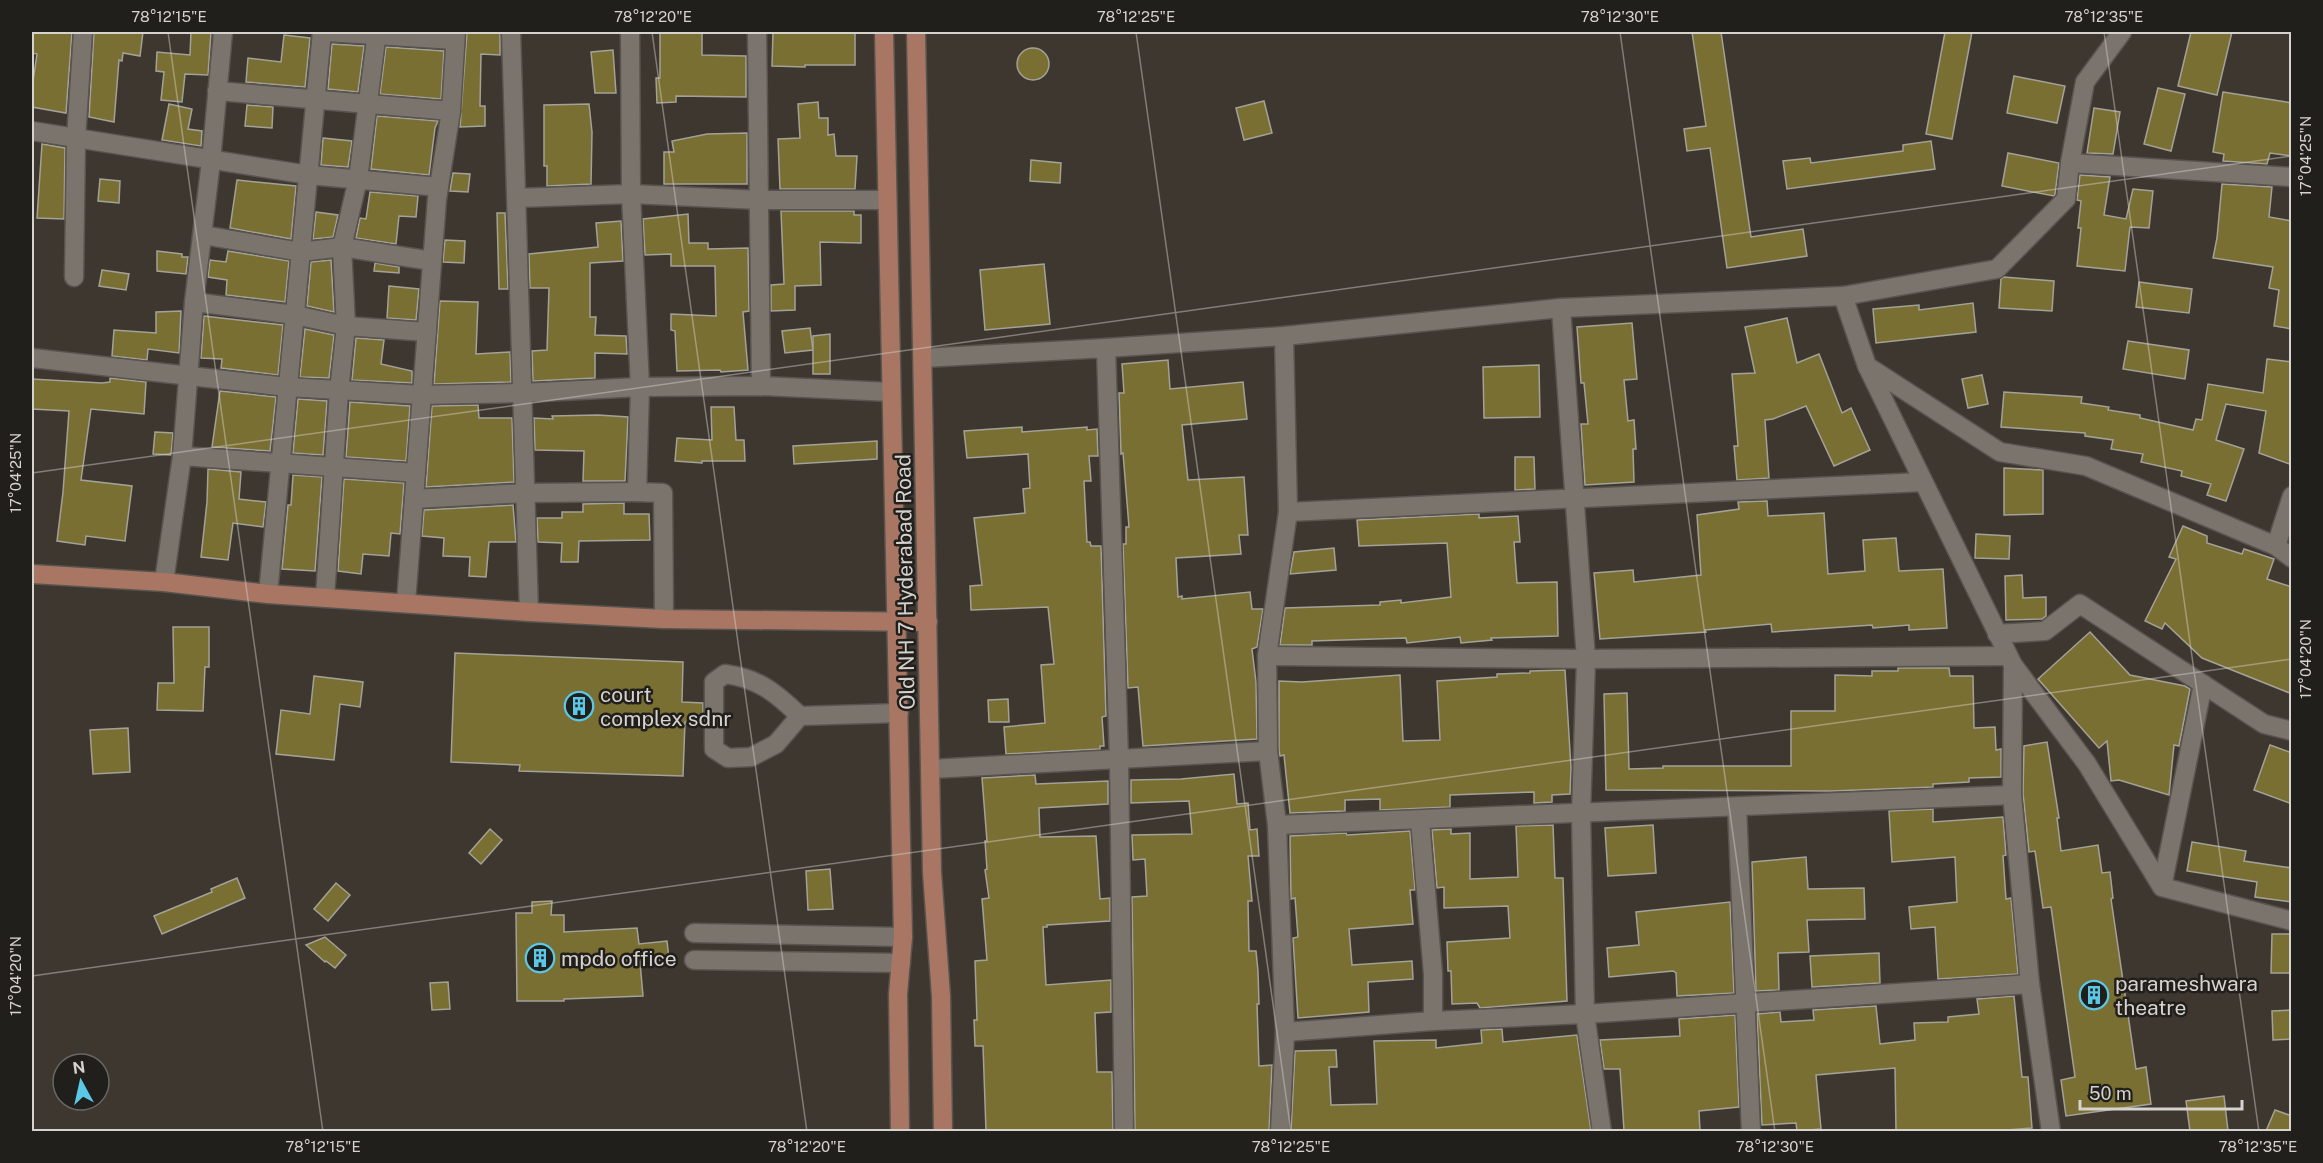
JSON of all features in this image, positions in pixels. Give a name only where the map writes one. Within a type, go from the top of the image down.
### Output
[{"type":"main road","name":"Old NH 7 Hyderabad Road","points":[[884,32],[903,937],[898,994],[900,1131]]},
{"type":"main road","name":"Old NH 7 Hyderabad Road","points":[[916,32],[932,872],[941,996],[943,1131]]},
{"type":"main road","points":[[32,574],[164,582],[268,594],[530,612],[664,619],[928,621]]},
{"type":"street","points":[[74,278],[76,139],[83,32]]},
{"type":"street","points":[[164,582],[182,456],[194,302],[211,161],[223,32]]},
{"type":"street","points":[[268,594],[324,32],[455,36],[451,111],[439,187],[432,261],[406,602]]},
{"type":"street","points":[[512,32],[530,612]]},
{"type":"street","points":[[630,32],[631,194],[640,387],[637,492]]},
{"type":"street","points":[[757,32],[761,386]]},
{"type":"street","points":[[923,358],[1284,336],[1561,308],[1843,296],[1997,269],[2066,199],[2070,163],[2085,82],[2122,32]]},
{"type":"street","points":[[325,597],[339,391],[346,326],[342,247],[358,179],[376,33]]},
{"type":"street","points":[[217,91],[451,111]]},
{"type":"street","points":[[32,131],[309,175],[439,187]]},
{"type":"street","points":[[2070,163],[2292,177]]},
{"type":"street","points":[[517,198],[631,194],[760,200],[887,200]]},
{"type":"street","points":[[203,235],[301,252],[342,247],[432,261]]},
{"type":"street","points":[[1843,296],[1867,366],[2010,660],[2087,764],[2162,887],[2292,921]]},
{"type":"street","points":[[194,302],[296,315],[346,326],[427,332]]},
{"type":"street","points":[[1561,308],[1586,659],[1581,814],[1585,1014],[1602,1131]]},
{"type":"street","points":[[1280,1131],[1285,1032],[1276,825],[1268,751],[1267,656],[1287,512],[1284,336]]},
{"type":"street","points":[[1106,348],[1119,760],[1124,1131]]},
{"type":"street","points":[[32,358],[287,387],[422,395],[640,387],[761,386],[891,392]]},
{"type":"street","points":[[1867,366],[2000,452],[2086,466],[2276,546],[2292,558]]},
{"type":"street","points":[[182,456],[416,473]]},
{"type":"street","points":[[1287,512],[1923,482]]},
{"type":"street","points":[[414,500],[526,493],[663,493],[664,619]]},
{"type":"street","points":[[2276,546],[2292,496]]},
{"type":"street","points":[[1997,634],[2045,631],[2080,604],[2264,724],[2292,730]]},
{"type":"street","points":[[1267,656],[2010,660]]},
{"type":"street","points":[[2010,660],[2012,795],[2030,984],[2051,1131]]},
{"type":"street","points":[[800,716],[776,744],[751,757],[728,758],[714,749],[714,682],[725,674],[744,676],[775,692],[800,716],[899,712]]},
{"type":"street","points":[[2162,887],[2203,684]]},
{"type":"street","points":[[931,769],[1268,751]]},
{"type":"street","points":[[1276,825],[2012,795]]},
{"type":"street","points":[[1737,807],[1751,1131]]},
{"type":"street","points":[[1420,820],[1433,974],[1433,1021]]},
{"type":"street","points":[[694,933],[903,937]]},
{"type":"street","points":[[694,960],[901,963]]},
{"type":"street","points":[[1285,1032],[2030,984]]},
{"type":"building","points":[[32,32],[72,32],[66,113],[32,107],[37,54],[32,53]]},
{"type":"building","points":[[94,32],[143,32],[140,56],[123,53],[122,61],[119,60],[114,122],[89,117]]},
{"type":"building","points":[[191,32],[211,32],[208,75],[185,74],[182,102],[161,100],[164,72],[156,71],[157,52],[190,55]]},
{"type":"building","points":[[467,32],[500,32],[500,55],[481,54],[480,106],[485,106],[485,126],[460,127]]},
{"type":"building","points":[[660,32],[702,32],[702,55],[746,56],[746,97],[676,96],[676,102],[657,103],[656,78],[660,78]]},
{"type":"building","points":[[773,32],[855,32],[855,65],[772,66]]},
{"type":"building","points":[[1692,32],[1721,32],[1751,237],[1803,229],[1807,256],[1727,268],[1710,148],[1687,151],[1684,129],[1706,126]]},
{"type":"building","points":[[1945,32],[1972,32],[1952,139],[1926,134]]},
{"type":"building","points":[[2191,32],[2232,32],[2217,95],[2178,86]]},
{"type":"building","points":[[284,35],[310,38],[305,87],[246,82],[248,58],[281,62]]},
{"type":"building","points":[[332,44],[364,46],[358,92],[328,89]]},
{"type":"building","points":[[386,47],[444,51],[441,99],[380,94]]},
{"type":"building","points":[[1033,48],[1045,52],[1049,64],[1045,76],[1033,80],[1021,76],[1017,64],[1021,52]]},
{"type":"building","points":[[613,50],[616,93],[595,93],[591,52]]},
{"type":"building","points":[[2014,76],[2065,86],[2057,123],[2007,113]]},
{"type":"building","points":[[2158,88],[2185,94],[2171,151],[2144,144]]},
{"type":"building","points":[[2223,92],[2292,103],[2292,156],[2270,153],[2267,164],[2223,161],[2224,154],[2213,152]]},
{"type":"building","points":[[1264,101],[1272,133],[1244,140],[1236,108]]},
{"type":"building","points":[[818,102],[819,118],[828,118],[828,135],[834,134],[836,156],[857,156],[855,189],[780,189],[778,139],[800,138],[798,104]]},
{"type":"building","points":[[169,104],[192,109],[188,129],[202,131],[201,146],[162,140]]},
{"type":"building","points":[[589,104],[592,132],[591,184],[547,186],[547,166],[544,166],[544,105]]},
{"type":"building","points":[[247,105],[273,107],[272,128],[245,126]]},
{"type":"building","points":[[2094,108],[2120,112],[2113,154],[2087,153]]},
{"type":"building","points":[[377,116],[438,121],[435,128],[429,175],[371,169]]},
{"type":"building","points":[[747,133],[747,184],[664,184],[664,152],[674,152],[672,141],[707,134]]},
{"type":"building","points":[[323,138],[352,141],[348,167],[321,165]]},
{"type":"building","points":[[1931,141],[1935,169],[1787,189],[1783,161],[1810,158],[1811,163],[1903,151],[1903,145]]},
{"type":"building","points":[[42,144],[65,148],[64,219],[37,218]]},
{"type":"building","points":[[2008,153],[2059,163],[2054,196],[2002,186]]},
{"type":"building","points":[[1031,160],[1061,163],[1060,183],[1030,181]]},
{"type":"building","points":[[453,173],[470,174],[468,192],[450,191]]},
{"type":"building","points":[[2080,175],[2110,177],[2104,215],[2126,219],[2133,189],[2153,191],[2149,228],[2130,227],[2125,271],[2077,266],[2081,228],[2078,228],[2081,201],[2077,200]]},
{"type":"building","points":[[100,179],[120,181],[119,203],[98,201]]},
{"type":"building","points":[[237,180],[296,186],[291,239],[230,228]]},
{"type":"building","points":[[2222,184],[2272,187],[2269,217],[2292,221],[2292,329],[2274,326],[2279,290],[2269,288],[2273,267],[2213,258]]},
{"type":"building","points":[[370,192],[418,196],[416,217],[399,216],[396,244],[356,238],[360,218],[366,219]]},
{"type":"building","points":[[781,211],[854,211],[854,215],[861,215],[861,243],[820,242],[821,285],[795,286],[795,310],[771,311],[771,285],[784,284]]},
{"type":"building","points":[[316,212],[338,215],[333,237],[313,239]]},
{"type":"building","points":[[497,213],[505,213],[508,289],[499,289]]},
{"type":"building","points":[[688,214],[689,243],[708,243],[708,249],[748,248],[749,311],[743,312],[748,370],[677,371],[675,331],[671,330],[671,314],[716,316],[715,266],[671,266],[671,254],[645,255],[643,219]]},
{"type":"building","points":[[621,221],[623,261],[590,263],[590,317],[596,317],[595,335],[626,336],[627,354],[595,353],[595,378],[533,381],[532,351],[547,350],[549,288],[530,288],[529,254],[598,247],[596,223]]},
{"type":"building","points":[[445,240],[465,241],[464,263],[443,262]]},
{"type":"building","points":[[157,251],[182,254],[182,257],[188,257],[186,274],[157,271]]},
{"type":"building","points":[[228,251],[289,261],[285,302],[226,295],[227,280],[208,277],[210,260],[226,262]]},
{"type":"building","points":[[331,260],[334,312],[307,306],[311,262]]},
{"type":"building","points":[[375,263],[399,267],[399,273],[374,271]]},
{"type":"building","points":[[1044,264],[1050,324],[985,330],[980,270]]},
{"type":"building","points":[[102,270],[129,274],[126,290],[99,286]]},
{"type":"building","points":[[2004,277],[2054,281],[2052,311],[1999,308],[2001,279]]},
{"type":"building","points":[[2139,282],[2192,289],[2189,313],[2136,307]]},
{"type":"building","points":[[389,286],[419,289],[416,320],[387,318]]},
{"type":"building","points":[[440,301],[478,302],[476,354],[510,352],[511,382],[434,384]]},
{"type":"building","points":[[1973,303],[1976,332],[1876,343],[1873,309],[1919,305],[1919,310]]},
{"type":"building","points":[[181,311],[179,353],[148,349],[147,360],[112,356],[114,330],[156,333],[156,312]]},
{"type":"building","points":[[204,316],[283,325],[278,375],[221,368],[222,359],[201,358]]},
{"type":"building","points":[[1787,318],[1797,363],[1819,354],[1842,413],[1851,408],[1870,450],[1834,466],[1806,406],[1765,420],[1769,478],[1737,480],[1734,446],[1738,446],[1732,374],[1755,373],[1745,327]]},
{"type":"building","points":[[1632,323],[1637,379],[1624,380],[1628,421],[1634,420],[1636,449],[1633,449],[1634,482],[1585,485],[1581,424],[1588,424],[1584,383],[1581,383],[1577,327]]},
{"type":"building","points":[[810,328],[813,350],[785,353],[782,331]]},
{"type":"building","points":[[305,329],[334,335],[329,378],[300,377]]},
{"type":"building","points":[[830,334],[830,374],[813,374],[813,336]]},
{"type":"building","points":[[356,338],[384,340],[381,364],[412,371],[412,383],[352,380]]},
{"type":"building","points":[[2128,341],[2189,350],[2185,379],[2123,369]]},
{"type":"building","points":[[2267,359],[2292,362],[2292,465],[2259,453],[2266,411],[2226,404],[2216,440],[2244,449],[2226,501],[2207,495],[2211,484],[2181,476],[2182,471],[2141,462],[2143,454],[2111,449],[2113,440],[2085,436],[2085,433],[2001,427],[2004,392],[2082,397],[2081,403],[2109,407],[2108,410],[2140,415],[2140,418],[2193,430],[2196,419],[2202,420],[2208,384],[2263,393]]},
{"type":"building","points":[[1168,360],[1170,389],[1243,382],[1247,419],[1182,425],[1188,480],[1244,477],[1248,535],[1239,535],[1241,554],[1176,558],[1178,597],[1182,596],[1182,599],[1250,592],[1252,609],[1263,609],[1257,647],[1252,649],[1256,682],[1257,739],[1143,746],[1138,687],[1128,688],[1123,544],[1126,544],[1126,527],[1129,527],[1123,453],[1121,454],[1119,393],[1124,393],[1122,364]]},
{"type":"building","points":[[1539,365],[1540,417],[1484,418],[1483,367]]},
{"type":"building","points":[[1982,375],[1988,404],[1968,408],[1962,379]]},
{"type":"building","points":[[110,378],[146,382],[144,414],[91,409],[81,480],[132,486],[125,541],[86,536],[85,545],[57,541],[69,411],[32,409],[32,379],[102,383],[110,382]]},
{"type":"building","points":[[220,391],[276,397],[270,451],[212,447]]},
{"type":"building","points":[[298,399],[327,401],[323,455],[293,453]]},
{"type":"building","points":[[350,402],[410,406],[406,461],[346,457]]},
{"type":"building","points":[[478,405],[479,418],[512,418],[514,482],[426,487],[432,406]]},
{"type":"building","points":[[711,407],[734,407],[736,440],[744,440],[745,461],[702,461],[702,463],[675,461],[677,438],[712,440]]},
{"type":"building","points":[[552,416],[628,417],[625,481],[583,481],[584,451],[535,450],[534,418],[553,419]]},
{"type":"building","points":[[1022,427],[1022,432],[1087,427],[1087,430],[1097,429],[1098,456],[1089,456],[1091,481],[1084,481],[1087,542],[1090,542],[1091,546],[1101,546],[1106,716],[1102,717],[1104,746],[1100,746],[1100,749],[1006,754],[1004,727],[1045,723],[1041,665],[1054,664],[1048,607],[971,610],[970,586],[982,585],[974,518],[1025,513],[1023,489],[1030,488],[1028,454],[967,458],[964,431]]},
{"type":"building","points":[[155,432],[173,433],[171,455],[153,454]]},
{"type":"building","points":[[877,441],[877,459],[794,464],[793,446]]},
{"type":"building","points":[[1515,457],[1534,457],[1535,489],[1515,490]]},
{"type":"building","points":[[2004,468],[2043,470],[2043,514],[2004,515]]},
{"type":"building","points":[[208,469],[241,472],[239,499],[266,502],[263,527],[233,523],[228,560],[201,557]]},
{"type":"building","points":[[293,475],[322,477],[315,571],[282,569]]},
{"type":"building","points":[[344,479],[404,483],[400,534],[391,533],[389,556],[363,554],[361,574],[338,571]]},
{"type":"building","points":[[1767,501],[1768,516],[1824,513],[1828,574],[1865,571],[1863,540],[1896,538],[1899,571],[1943,569],[1947,628],[1909,630],[1909,625],[1873,628],[1872,625],[1772,632],[1771,624],[1705,630],[1706,632],[1600,639],[1594,573],[1633,570],[1634,582],[1701,575],[1697,515],[1739,509],[1738,502]]},
{"type":"building","points":[[624,503],[624,514],[649,514],[650,540],[579,541],[578,562],[561,562],[562,543],[538,542],[537,518],[562,518],[562,512],[583,512],[583,504]]},
{"type":"building","points":[[513,505],[516,542],[489,542],[486,577],[469,576],[470,557],[443,556],[444,538],[422,536],[424,510]]},
{"type":"building","points":[[1479,514],[1479,518],[1518,516],[1520,542],[1514,542],[1517,583],[1557,582],[1558,636],[1491,638],[1492,640],[1461,643],[1460,637],[1407,643],[1406,638],[1312,641],[1312,645],[1280,645],[1285,608],[1380,605],[1380,602],[1401,600],[1401,603],[1451,597],[1447,543],[1359,546],[1357,520]]},
{"type":"building","points":[[2183,526],[2207,536],[2207,543],[2242,554],[2244,549],[2274,559],[2267,579],[2292,587],[2292,694],[2202,658],[2165,623],[2162,629],[2145,621],[2176,559],[2169,557]]},
{"type":"building","points":[[1976,534],[2010,536],[2009,559],[1975,558]]},
{"type":"building","points":[[1334,548],[1336,570],[1290,574],[1294,552]]},
{"type":"building","points":[[2022,575],[2023,598],[2046,597],[2046,616],[2042,619],[2006,620],[2005,576]]},
{"type":"building","points":[[173,627],[209,627],[209,667],[205,667],[203,711],[157,710],[158,683],[174,683]]},
{"type":"building","points":[[2090,632],[2130,675],[2190,689],[2179,746],[2174,745],[2169,795],[2119,780],[2111,781],[2107,741],[2099,748],[2038,679]]},
{"type":"building","name":"court complex sdnr","points":[[455,653],[683,662],[682,702],[703,703],[703,722],[685,722],[683,776],[519,771],[520,765],[451,762]]},
{"type":"building","points":[[1898,668],[1949,668],[1950,676],[1973,676],[1974,728],[1995,727],[1996,750],[2001,749],[2001,777],[1969,778],[1969,782],[1933,784],[1933,787],[1832,791],[1606,790],[1604,694],[1627,693],[1629,769],[1663,768],[1663,766],[1791,766],[1791,711],[1835,711],[1835,675],[1872,676],[1872,671],[1898,671]]},
{"type":"building","points":[[1565,670],[1571,768],[1570,794],[1552,795],[1552,802],[1534,803],[1534,792],[1450,795],[1450,807],[1380,810],[1380,799],[1345,800],[1345,811],[1290,813],[1284,755],[1280,756],[1279,750],[1279,681],[1302,682],[1400,675],[1403,741],[1440,740],[1437,681],[1497,677],[1497,674],[1530,673],[1530,671]]},
{"type":"building","points":[[314,676],[363,682],[360,707],[340,704],[334,760],[276,754],[281,710],[310,714]]},
{"type":"building","points":[[1008,699],[1009,722],[989,722],[988,700]]},
{"type":"building","points":[[128,728],[130,772],[93,774],[90,730]]},
{"type":"building","points":[[2047,742],[2059,818],[2057,818],[2061,851],[2098,845],[2102,873],[2110,872],[2113,898],[2111,899],[2136,1069],[2146,1067],[2151,1104],[2066,1116],[2061,1080],[2075,1077],[2051,907],[2043,908],[2035,851],[2029,852],[2023,793],[2024,746]]},
{"type":"building","points":[[2270,745],[2292,753],[2292,804],[2254,790]]},
{"type":"building","points":[[1234,774],[1237,804],[1248,803],[1250,830],[1257,829],[1259,856],[1248,856],[1252,901],[1248,901],[1249,951],[1256,951],[1258,971],[1259,1066],[1272,1065],[1269,1131],[1135,1131],[1132,897],[1147,896],[1145,859],[1133,860],[1132,835],[1192,834],[1189,801],[1131,803],[1131,780],[1181,779]]},
{"type":"building","points":[[1035,775],[1036,784],[1108,781],[1108,804],[1039,808],[1040,837],[1096,836],[1100,899],[1110,898],[1110,921],[1043,927],[1046,985],[1111,980],[1111,1012],[1095,1013],[1097,1072],[1112,1072],[1113,1131],[986,1131],[983,1046],[975,1046],[974,1020],[977,1020],[975,961],[987,960],[982,899],[989,898],[985,870],[987,869],[985,841],[987,841],[982,778]]},
{"type":"building","points":[[1933,809],[1933,822],[2003,817],[2006,899],[2011,898],[2018,974],[1938,979],[1935,927],[1911,929],[1909,907],[1957,902],[1955,857],[1892,862],[1889,811]]},
{"type":"building","points":[[1553,825],[1555,878],[1563,878],[1567,1001],[1480,1008],[1477,1003],[1452,1004],[1447,942],[1510,938],[1508,906],[1444,908],[1444,887],[1437,888],[1432,830],[1451,829],[1451,834],[1470,833],[1470,879],[1518,877],[1516,826]]},
{"type":"building","points":[[1653,825],[1656,873],[1608,876],[1605,828]]},
{"type":"building","points":[[490,829],[502,840],[481,864],[469,853]]},
{"type":"building","points":[[1410,831],[1415,890],[1410,890],[1413,924],[1349,929],[1352,965],[1412,961],[1413,979],[1368,982],[1369,1012],[1298,1018],[1293,938],[1298,937],[1295,898],[1291,899],[1290,836]]},
{"type":"building","points":[[2192,842],[2246,851],[2244,861],[2292,868],[2292,902],[2255,897],[2257,882],[2187,871]]},
{"type":"building","points":[[1806,857],[1808,889],[1864,888],[1865,919],[1807,920],[1809,952],[1778,953],[1779,990],[1756,991],[1752,862]]},
{"type":"building","points":[[830,869],[833,909],[808,910],[806,871]]},
{"type":"building","points":[[237,878],[245,898],[162,934],[154,916],[212,892],[211,889]]},
{"type":"building","points":[[336,883],[350,895],[328,921],[314,909]]},
{"type":"building","points":[[552,901],[551,915],[564,915],[564,932],[637,928],[639,944],[667,941],[669,959],[640,962],[643,996],[564,999],[564,1001],[517,1001],[516,913],[532,913],[532,902]]},
{"type":"building","points":[[1730,902],[1734,993],[1677,996],[1676,973],[1673,971],[1609,977],[1607,948],[1639,945],[1636,912]]},
{"type":"building","points":[[2272,934],[2292,934],[2292,973],[2271,973]]},
{"type":"building","points":[[325,937],[346,955],[335,968],[306,945]]},
{"type":"building","points":[[1879,953],[1880,983],[1812,987],[1810,956]]},
{"type":"building","points":[[448,982],[450,1009],[432,1010],[430,983]]},
{"type":"building","points":[[2014,996],[2022,1077],[2028,1077],[2032,1128],[1994,1131],[1896,1131],[1895,1068],[1816,1075],[1821,1129],[1797,1131],[1796,1123],[1762,1125],[1757,1014],[1780,1012],[1781,1022],[1814,1020],[1813,1010],[1876,1006],[1880,1044],[1915,1040],[1914,1023],[1948,1022],[1948,1017],[1979,1014],[1977,999]]},
{"type":"building","points":[[2292,1010],[2292,1039],[2273,1040],[2272,1011]]},
{"type":"building","points":[[1735,1015],[1739,1107],[1699,1111],[1700,1131],[1624,1131],[1620,1069],[1604,1069],[1600,1040],[1680,1036],[1679,1019]]},
{"type":"building","points":[[1502,1029],[1503,1042],[1577,1035],[1591,1131],[1291,1131],[1295,1051],[1336,1050],[1337,1067],[1329,1067],[1331,1105],[1377,1104],[1374,1041],[1436,1040],[1436,1048],[1482,1043],[1481,1030]]},
{"type":"building","points":[[2224,1096],[2228,1131],[2190,1131],[2186,1101]]},
{"type":"building","points":[[2275,1110],[2292,1116],[2292,1131],[2266,1131]]},
{"type":"place","name":"court complex sdnr","points":[[579,706]]},
{"type":"place","name":"mpdo office","points":[[540,958]]},
{"type":"place","name":"parameshwara theatre","points":[[2094,995]]}]
